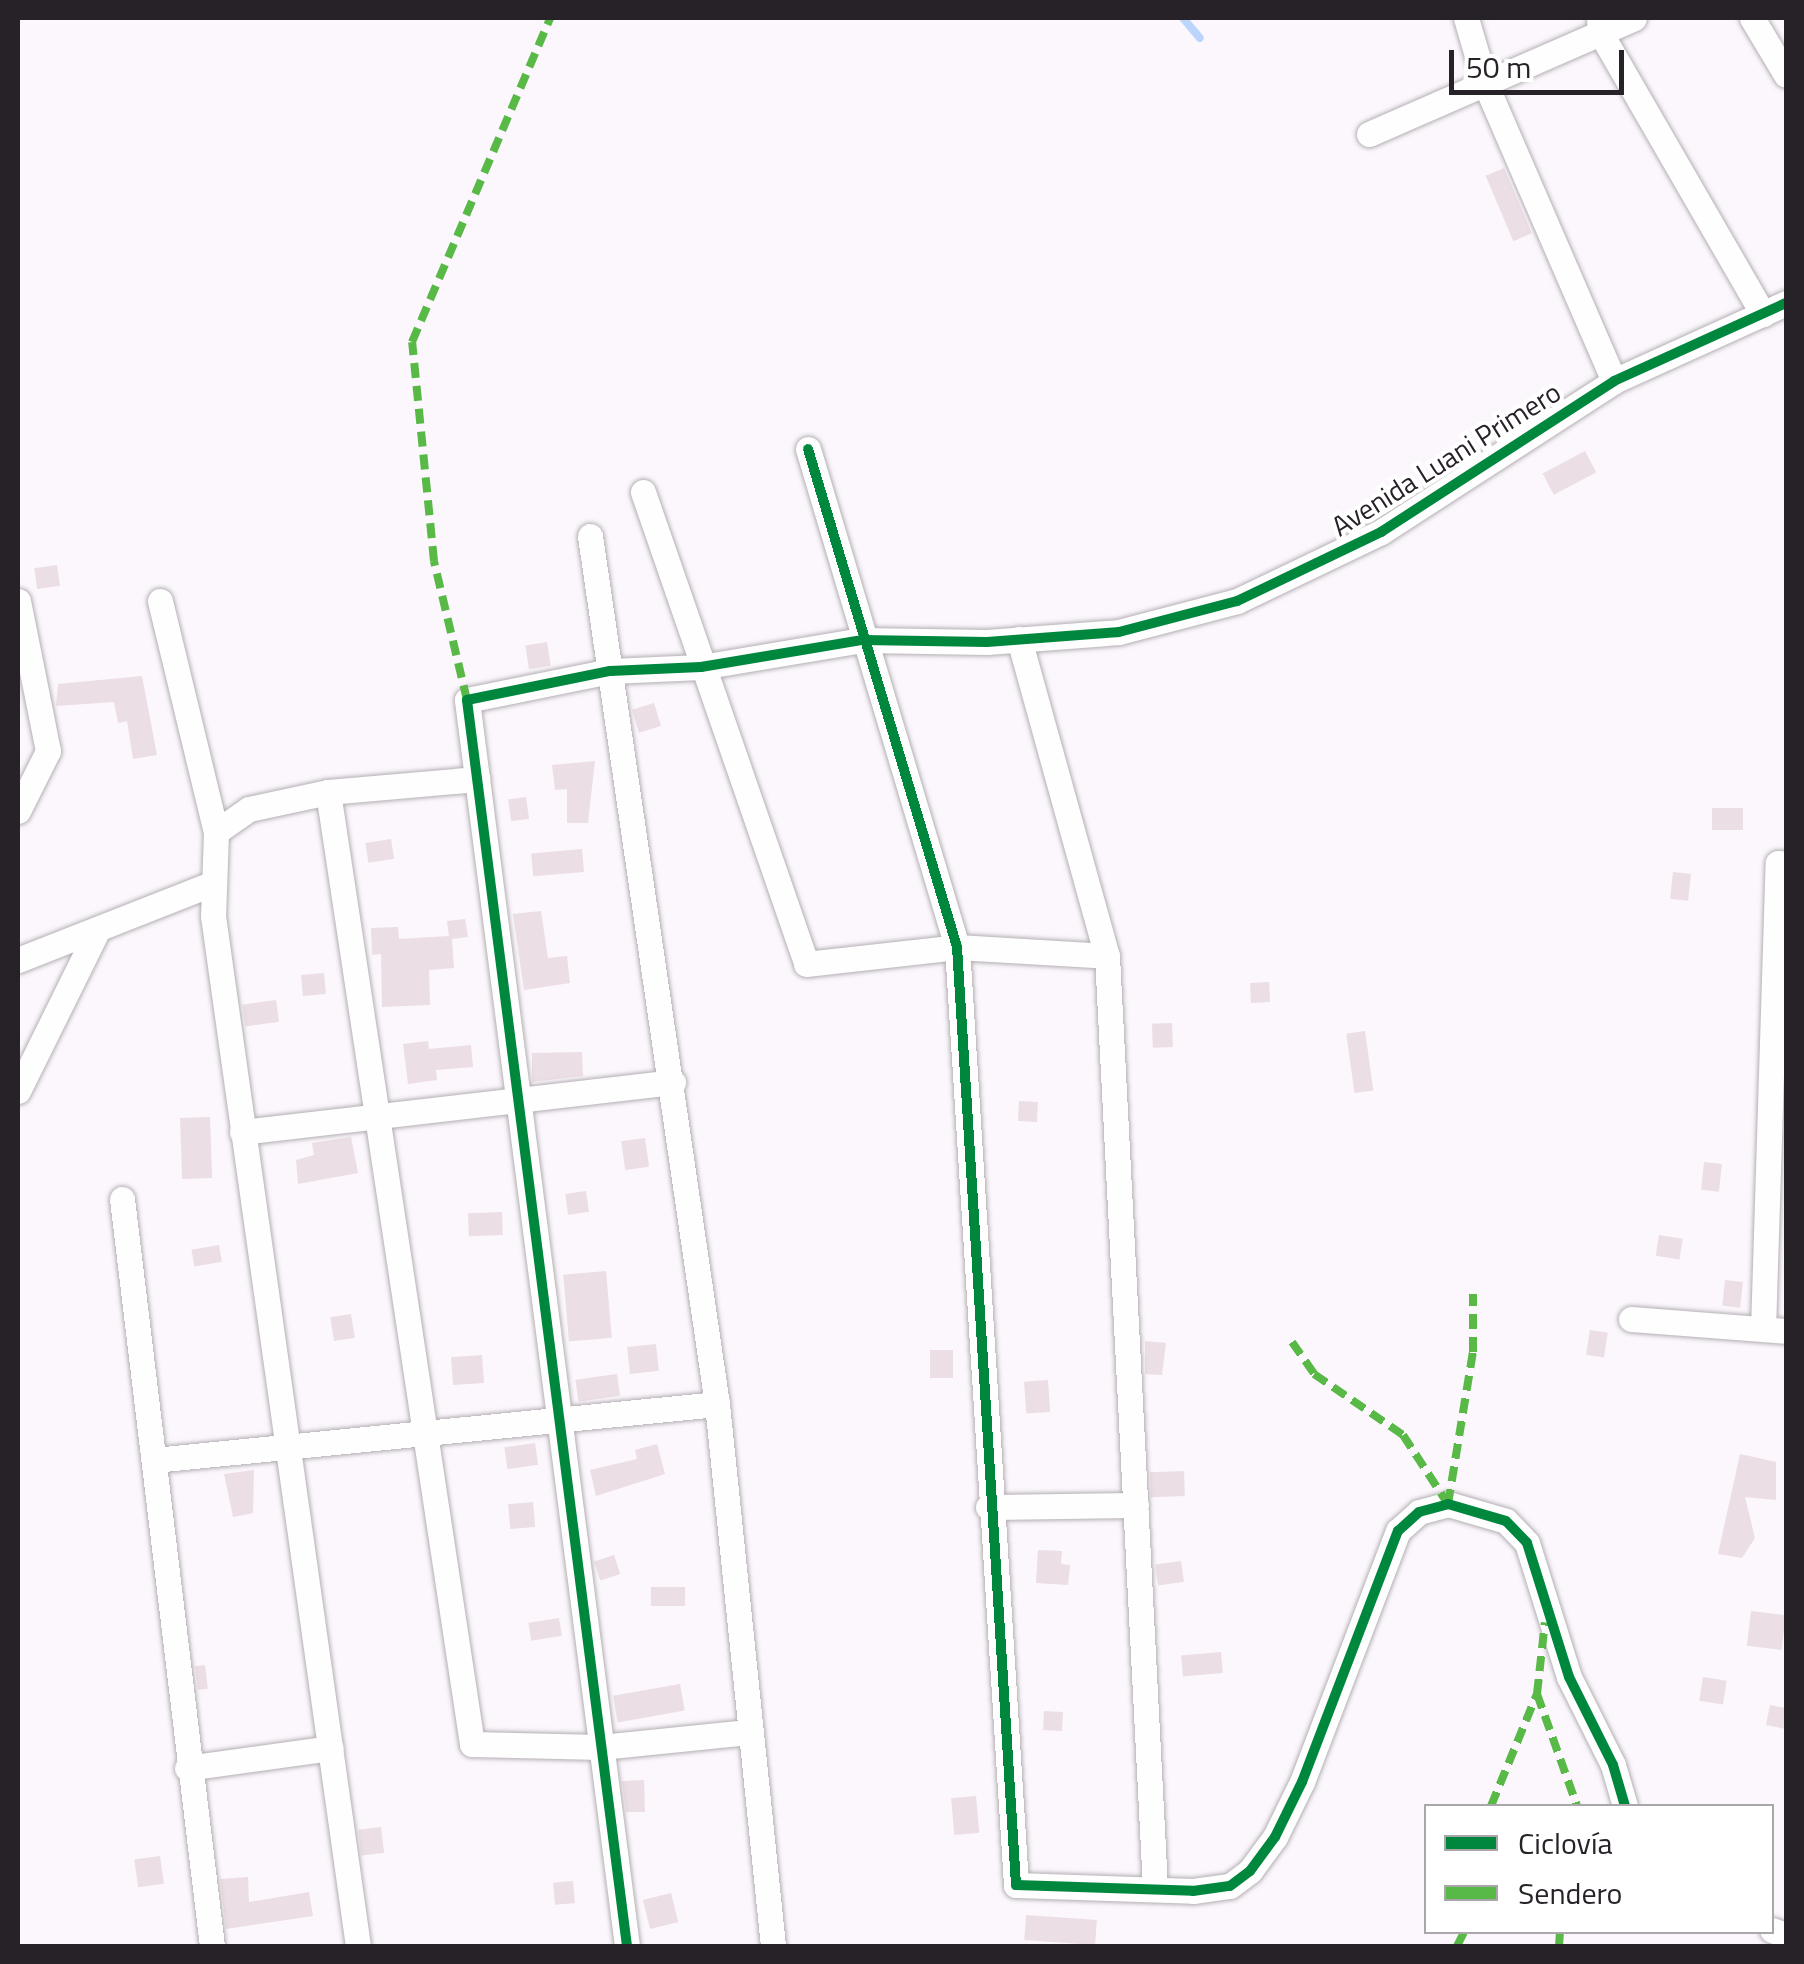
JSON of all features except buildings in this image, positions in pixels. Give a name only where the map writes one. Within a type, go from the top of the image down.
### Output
[{"type":"street","points":[[1466,18],[1486,83],[1614,381]]},
{"type":"street","points":[[1369,134],[1486,83],[1599,25],[1634,18]]},
{"type":"street","points":[[1752,18],[1786,75]]},
{"type":"street","points":[[1599,25],[1775,308]]},
{"type":"street","name":"Avenida Luani Primero","points":[[477,779],[467,700],[610,671],[701,666],[863,640],[1019,639],[1119,632],[1237,601],[1381,532],[1614,381],[1775,308]]},
{"type":"street","points":[[808,448],[957,946],[988,1507],[1016,1885],[1230,1886],[1267,1848],[1329,1716],[1382,1560],[1398,1531],[1419,1512],[1448,1504],[1506,1520],[1527,1543],[1568,1677],[1613,1765],[1624,1804]]},
{"type":"street","points":[[643,492],[806,964],[957,946],[1108,956]]},
{"type":"street","points":[[590,536],[673,1082],[717,1404],[773,1946]]},
{"type":"street","points":[[18,601],[48,751],[18,811]]},
{"type":"street","points":[[160,602],[216,832],[213,883],[242,1132],[291,1442],[358,1946]]},
{"type":"street","points":[[1019,639],[1108,956],[1155,1888]]},
{"type":"street","points":[[216,832],[250,809],[328,792],[477,779],[627,1946]]},
{"type":"street","points":[[328,792],[472,1744],[602,1746],[748,1732]]},
{"type":"street","points":[[1631,1318],[1774,1330],[1778,863],[1786,864]]},
{"type":"street","points":[[18,960],[213,883]]},
{"type":"street","points":[[18,1091],[97,932]]},
{"type":"street","points":[[242,1132],[519,1104],[673,1082]]},
{"type":"street","points":[[122,1199],[187,1768],[212,1946]]},
{"type":"street","points":[[154,1460],[291,1442],[426,1436],[560,1424],[717,1404]]},
{"type":"street","points":[[988,1507],[1136,1505]]},
{"type":"street","points":[[187,1768],[331,1748]]},
{"type":"waterway","points":[[1183,18],[1200,38]]},
{"type":"marked path","points":[[467,700],[434,561],[412,342],[550,18]]},
{"type":"marked path","points":[[1292,1342],[1314,1374],[1403,1435],[1448,1504],[1473,1352],[1473,1294]]},
{"type":"marked path","points":[[1492,1804],[1537,1694],[1545,1622]]},
{"type":"marked path","points":[[1537,1694],[1576,1804]]},
{"type":"marked path","points":[[1457,1946],[1463,1934]]},
{"type":"marked path","points":[[1559,1946],[1560,1934]]},
{"type":"cycle path","points":[[627,1946],[467,700],[610,671],[701,667],[863,640],[987,642],[1119,632],[1237,601],[1381,532],[1614,381],[1786,303]]},
{"type":"cycle path","points":[[808,449],[957,947],[1016,1885],[1193,1891],[1230,1886],[1250,1871],[1275,1837],[1302,1782],[1398,1531],[1419,1512],[1448,1504],[1506,1521],[1527,1543],[1569,1677],[1613,1765],[1624,1804]]}]
